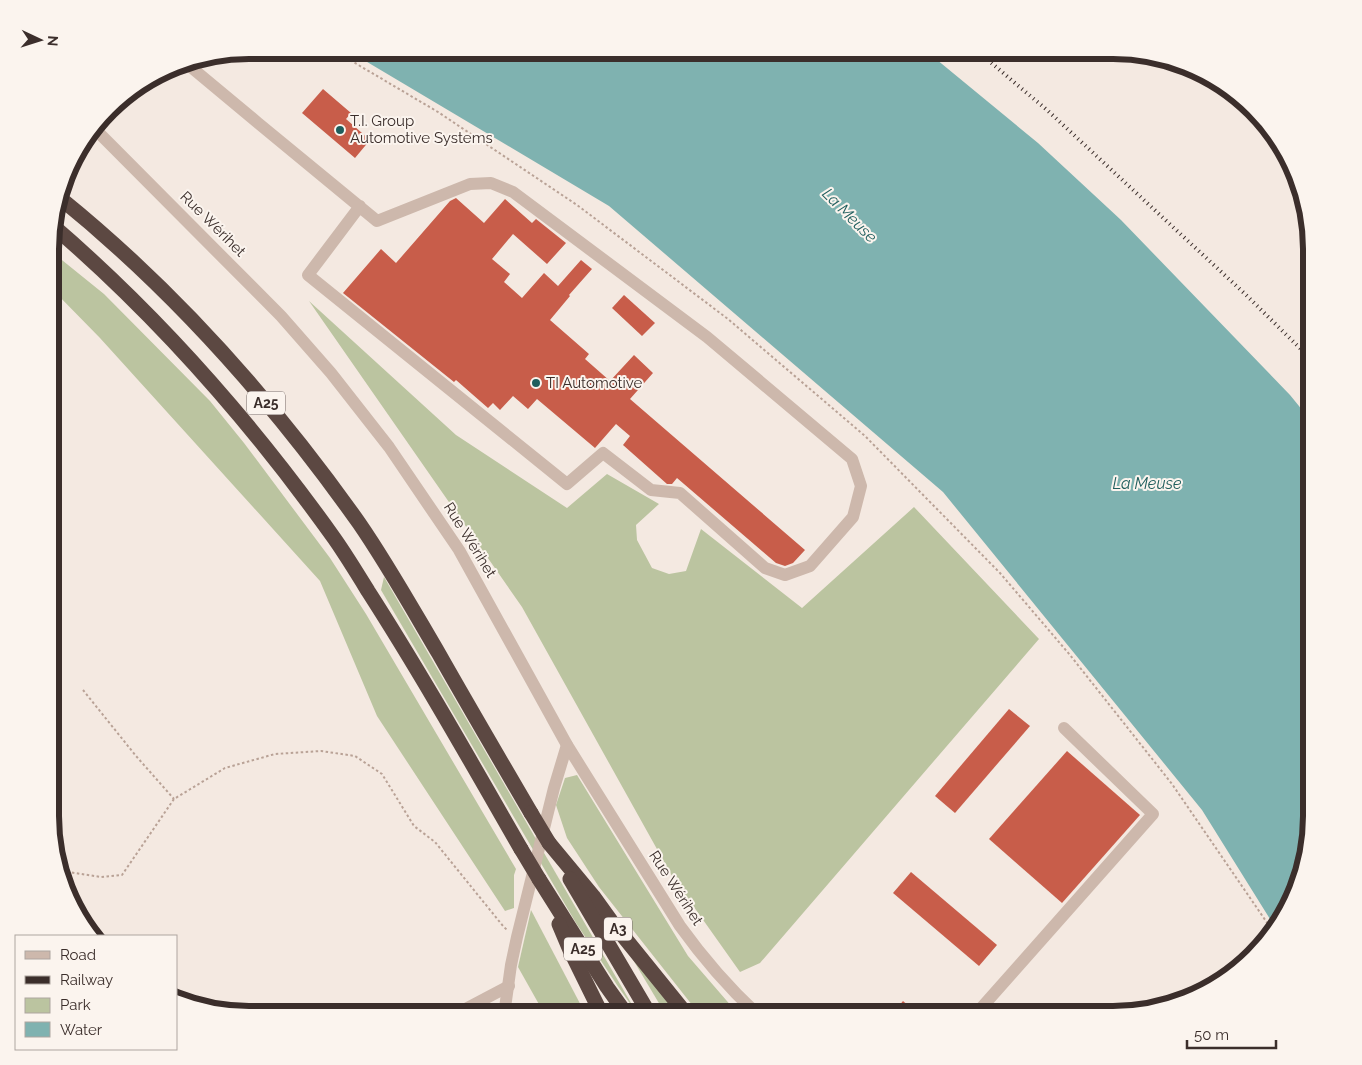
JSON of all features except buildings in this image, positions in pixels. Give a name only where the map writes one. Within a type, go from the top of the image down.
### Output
[{"type":"highway","name":"A25","points":[[66,197],[77,212]]},
{"type":"highway","name":"A25","points":[[64,202],[130,258],[232,362],[360,524],[401,589],[645,1006]]},
{"type":"highway","name":"A25","points":[[59,232],[114,282],[190,358],[283,469],[335,540],[393,630],[540,880],[621,1006]]},
{"type":"highway","name":"A3","points":[[548,843],[593,896],[680,1006]]},
{"type":"highway","points":[[540,880],[570,950],[598,1006]]},
{"type":"street","points":[[191,68],[360,206],[377,221],[470,184],[491,183],[513,192],[708,337],[852,459],[861,486],[854,517],[810,566],[785,575],[765,568],[680,493],[651,490],[603,453],[566,484],[308,275],[360,206]]},
{"type":"street","name":"Rue Wérihet","points":[[98,132],[281,316],[331,373],[390,447],[459,550],[567,745],[680,926],[696,949],[748,1006]]},
{"type":"street","points":[[983,1006],[1153,814],[1064,728]]},
{"type":"street","points":[[506,1006],[517,937],[554,788],[567,745]]},
{"type":"street","points":[[471,1006],[509,986]]},
{"type":"path","points":[[82,690],[174,799]]},
{"type":"path","points":[[67,872],[101,877],[122,875],[174,799],[226,768],[275,754],[321,751],[354,756],[382,774],[414,826],[435,842],[503,926],[517,937]]},
{"type":"green space","points":[[59,258],[104,294],[210,401],[244,443],[330,558],[366,614],[516,869],[514,875],[514,908],[505,911],[377,716],[320,581],[100,338],[59,296]]},
{"type":"green space","points":[[309,301],[456,435],[567,508],[607,474],[659,504],[636,525],[637,540],[652,568],[669,574],[686,571],[701,529],[802,608],[914,507],[1039,639],[760,963],[740,972],[672,876],[522,607]]},
{"type":"green space","points":[[384,577],[633,1006],[576,923],[381,590]]},
{"type":"green space","points":[[577,775],[688,956],[731,1006],[693,1006],[599,887],[567,838],[556,805],[565,778]]},
{"type":"green space","points":[[531,910],[581,1006],[540,1006],[518,967]]},
{"type":"green space","points":[[629,953],[672,1006],[661,1006]]},
{"type":"water","name":"La Meuse","points":[[362,59],[936,59],[1038,143],[1121,220],[1290,395],[1303,411],[1303,829],[1300,854],[1293,878],[1284,901],[1271,921],[1202,810],[943,492],[609,206]]},
{"type":"railway","points":[[987,59],[1047,110],[1244,293],[1303,351]]},
{"type":"place","name":"T.I. Group Automotive Systems","points":[[340,130]]},
{"type":"place","name":"TI Automotive","points":[[536,383]]}]
